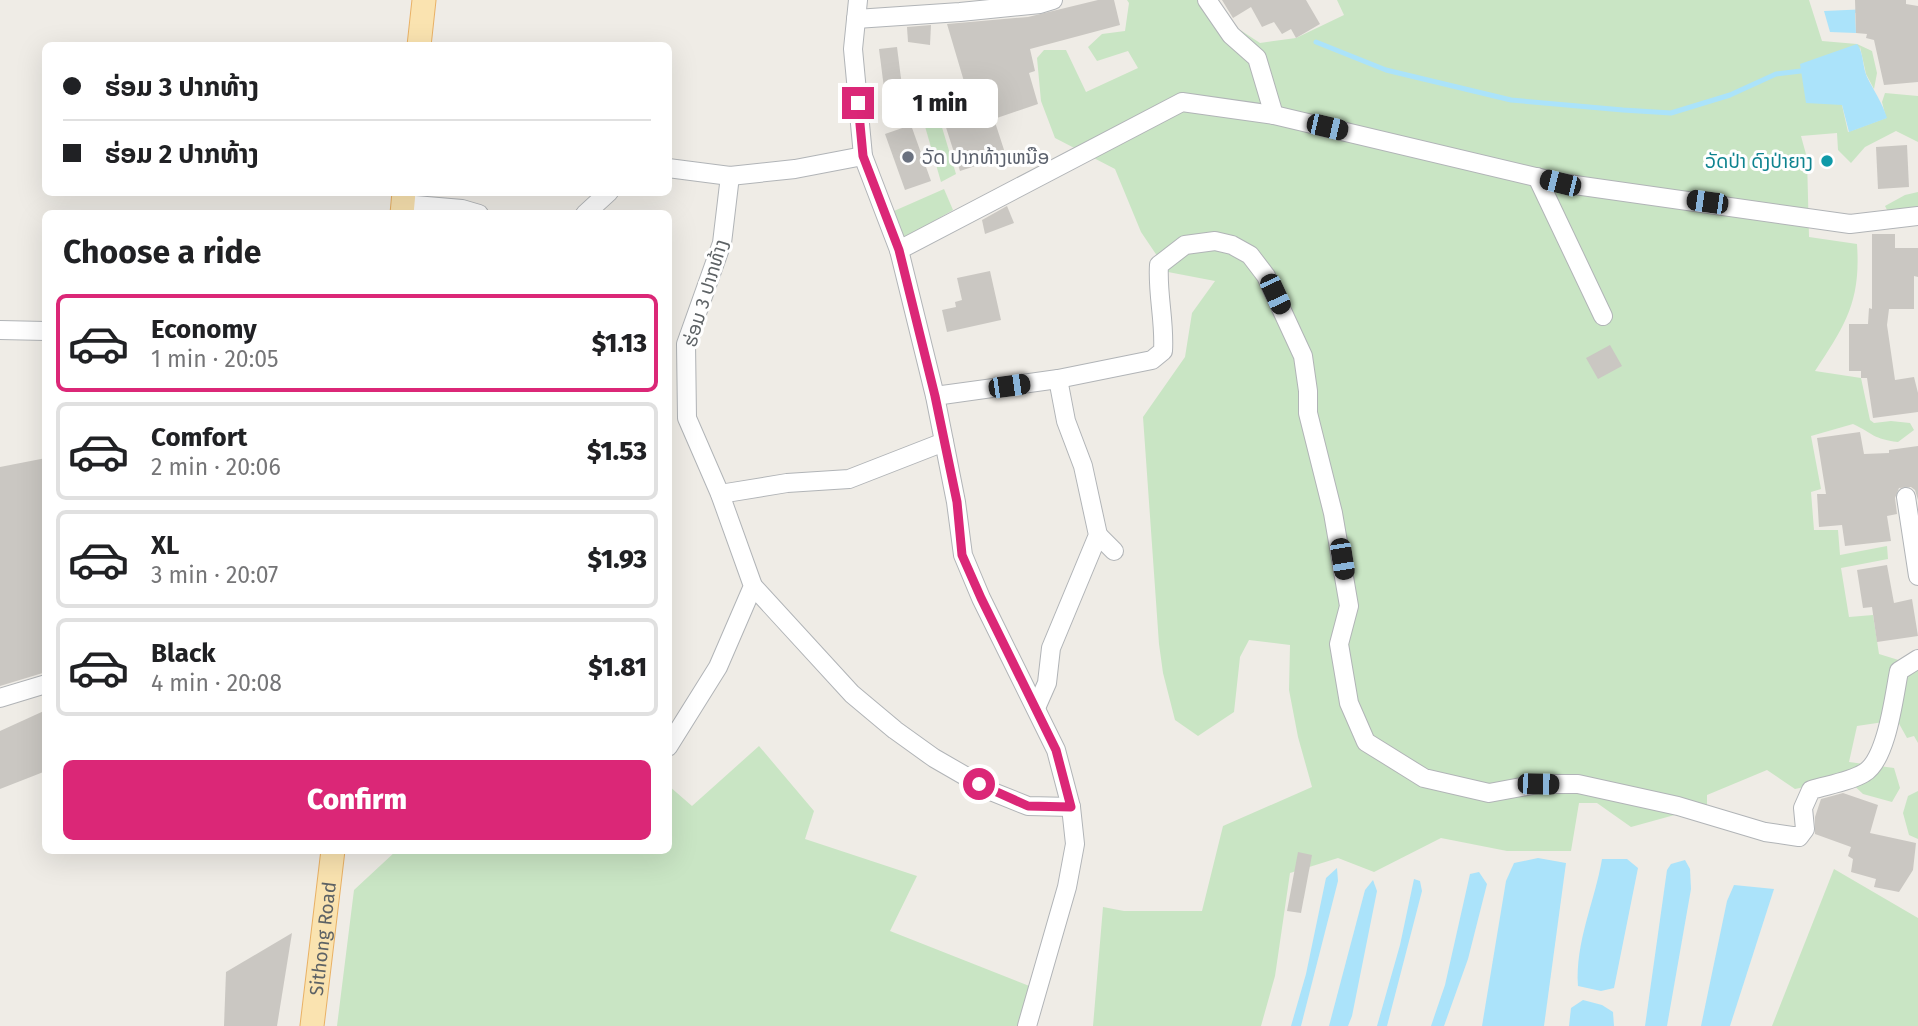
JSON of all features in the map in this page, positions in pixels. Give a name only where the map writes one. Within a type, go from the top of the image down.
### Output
[{"type":"main road","points":[[419,42],[424,0]]},
{"type":"main road","name":"Sithong Road","points":[[312,1026],[333,854]]},
{"type":"street","points":[[858,0],[853,49],[863,156],[899,250],[935,396],[957,502],[962,555],[1056,750],[1071,807],[1075,844],[1067,887],[1027,1026]]},
{"type":"street","points":[[856,19],[986,5],[1040,4],[1053,0]]},
{"type":"street","points":[[1207,0],[1231,35],[1257,58],[1274,115]]},
{"type":"street","points":[[899,250],[1182,102],[1274,115],[1560,183],[1850,224],[1918,216]]},
{"type":"street","points":[[672,169],[730,176],[795,169],[863,156]]},
{"type":"street","name":"ຮ່ອມ 3 ປາກທ້າງ","points":[[730,176],[722,243],[686,344],[687,418],[720,495],[753,586],[852,694],[934,758],[993,792],[1028,806],[1071,807]]},
{"type":"street","points":[[1537,177],[1602,316]]},
{"type":"street","points":[[589,210],[605,196]]},
{"type":"street","points":[[403,203],[465,210]]},
{"type":"street","points":[[935,396],[1058,379],[1152,360],[1163,351],[1159,264],[1185,245],[1215,241],[1233,245],[1250,255],[1266,276],[1303,356],[1308,413],[1334,513],[1349,606],[1339,644],[1349,703],[1366,742],[1424,778],[1489,793],[1538,784],[1578,784],[1678,806],[1765,832],[1799,837],[1804,830],[1803,808],[1811,790],[1865,773],[1877,757],[1886,734],[1899,671],[1918,659]]},
{"type":"street","points":[[0,330],[42,331]]},
{"type":"street","points":[[1058,379],[1066,421],[1083,466],[1098,536],[1114,551]]},
{"type":"street","points":[[720,495],[787,483],[849,479],[944,442]]},
{"type":"street","points":[[1906,497],[1918,576]]},
{"type":"street","points":[[1036,708],[1047,683],[1051,648],[1098,536]]},
{"type":"street","points":[[672,741],[718,667],[753,586]]},
{"type":"street","points":[[0,698],[42,685]]},
{"type":"green space","points":[[1127,0],[1215,0],[1228,22],[1260,43],[1296,38],[1344,15],[1337,0],[1809,0],[1822,41],[1857,44],[1872,51],[1877,73],[1874,89],[1866,74],[1860,47],[1842,105],[1848,132],[1886,118],[1882,102],[1885,93],[1918,96],[1918,142],[1896,131],[1865,147],[1851,163],[1838,150],[1837,133],[1801,136],[1807,158],[1809,237],[1857,244],[1856,282],[1849,312],[1815,371],[1861,378],[1870,420],[1874,423],[1910,423],[1914,430],[1898,442],[1878,438],[1853,424],[1811,436],[1821,489],[1811,492],[1814,530],[1838,530],[1840,555],[1887,546],[1888,559],[1841,568],[1849,617],[1873,615],[1879,654],[1918,666],[1918,743],[1914,736],[1907,738],[1897,720],[1857,726],[1849,762],[1894,768],[1900,788],[1892,802],[1863,794],[1846,778],[1795,789],[1767,770],[1707,795],[1707,813],[1689,811],[1631,827],[1597,803],[1579,803],[1571,851],[1507,851],[1441,838],[1374,872],[1338,858],[1290,873],[1275,976],[1261,1026],[1093,1026],[1103,907],[1124,911],[1202,911],[1223,826],[1312,787],[1289,690],[1290,645],[1249,640],[1240,657],[1234,712],[1198,736],[1175,720],[1163,673],[1143,417],[1185,357],[1192,313],[1215,281],[1168,272],[1141,232],[1115,169],[1055,138],[1041,101],[1037,58],[1044,50],[1066,50],[1086,92],[1138,68],[1128,51],[1097,61],[1088,47],[1102,34],[1125,31],[1129,3]]},
{"type":"green space","points":[[938,114],[956,174],[941,182],[922,116]]},
{"type":"green space","points":[[944,189],[953,210],[903,239],[894,211]]},
{"type":"green space","points":[[1918,192],[1918,207],[1888,212],[1885,206],[1905,195]]},
{"type":"green space","points":[[759,746],[814,811],[805,839],[917,876],[890,931],[1037,989],[1024,1026],[337,1026],[354,890],[393,854],[672,854],[672,789],[692,806]]},
{"type":"green space","points":[[1918,791],[1918,839],[1909,835],[1903,813],[1908,796]]},
{"type":"green space","points":[[1834,869],[1918,918],[1918,1026],[1772,1026]]},
{"type":"water","points":[[1869,9],[1870,13],[1855,13],[1856,33],[1830,32],[1824,11]]},
{"type":"water","points":[[1857,44],[1867,77],[1887,118],[1849,132],[1842,105],[1806,103],[1800,64]]},
{"type":"water","points":[[1538,858],[1566,863],[1544,1026],[1482,1026],[1506,881],[1514,863]]},
{"type":"water","points":[[1602,859],[1627,859],[1638,868],[1614,988],[1601,991],[1578,986],[1578,970],[1582,938]]},
{"type":"water","points":[[1685,860],[1690,869],[1691,889],[1667,1026],[1645,1026],[1667,870],[1671,864]]},
{"type":"water","points":[[1337,868],[1338,881],[1301,1026],[1291,1026],[1306,974],[1326,878]]},
{"type":"water","points":[[1479,872],[1487,884],[1468,959],[1444,1026],[1431,1026],[1445,985],[1470,874]]},
{"type":"water","points":[[1414,879],[1420,881],[1422,891],[1387,1026],[1377,1026],[1400,945]]},
{"type":"water","points":[[1373,880],[1377,891],[1352,1016],[1348,1026],[1329,1026],[1365,890]]},
{"type":"water","points":[[1734,885],[1774,889],[1730,1026],[1701,1026],[1727,901]]},
{"type":"water","points":[[1583,1000],[1602,1005],[1613,1012],[1614,1026],[1569,1026],[1571,1008]]},
{"type":"building","points":[[1098,0],[1114,0],[1120,25],[1030,49],[1035,71],[1029,73],[1038,104],[994,119],[1006,156],[960,171],[942,115],[971,105],[947,24],[1028,17]]},
{"type":"building","points":[[1222,0],[1306,0],[1320,24],[1296,38],[1291,29],[1282,34],[1274,22],[1262,27],[1251,7],[1233,18]]},
{"type":"building","points":[[1855,0],[1906,0],[1906,4],[1918,6],[1918,82],[1884,85],[1874,40],[1866,38],[1867,34],[1856,33]]},
{"type":"building","points":[[931,25],[930,45],[908,42],[907,27]]},
{"type":"building","points":[[897,47],[902,86],[884,88],[879,49]]},
{"type":"building","name":"ວັດ ປາກທ້າງເຫນືອ","points":[[911,125],[931,181],[905,190],[885,134]]},
{"type":"building","points":[[1907,145],[1909,187],[1878,189],[1876,147]]},
{"type":"building","points":[[1007,206],[1014,223],[985,234],[982,220]]},
{"type":"building","points":[[1872,234],[1895,234],[1895,248],[1918,248],[1918,277],[1914,276],[1914,309],[1889,309],[1887,325],[1895,380],[1914,377],[1918,393],[1918,412],[1873,418],[1867,378],[1861,378],[1861,371],[1849,371],[1849,324],[1868,324],[1869,308],[1872,309]]},
{"type":"building","points":[[990,271],[1001,320],[947,332],[942,310],[956,307],[955,302],[962,300],[957,278]]},
{"type":"building","points":[[1610,345],[1622,366],[1598,379],[1586,358]]},
{"type":"building","points":[[1860,432],[1864,454],[1889,453],[1889,450],[1918,446],[1918,500],[1911,487],[1899,488],[1895,498],[1897,514],[1887,516],[1891,541],[1845,546],[1842,525],[1819,527],[1817,494],[1826,494],[1817,438]]},
{"type":"building","points":[[42,459],[42,673],[0,686],[0,467]]},
{"type":"building","points":[[1887,565],[1894,603],[1912,599],[1918,636],[1877,642],[1872,607],[1863,608],[1857,570]]},
{"type":"building","points":[[42,712],[42,773],[0,789],[0,731]]},
{"type":"building","points":[[1843,793],[1878,805],[1870,833],[1916,843],[1913,870],[1899,892],[1874,887],[1876,879],[1851,872],[1853,859],[1848,856],[1851,847],[1815,834],[1815,817],[1821,799]]},
{"type":"building","points":[[1298,852],[1312,855],[1301,913],[1287,911]]},
{"type":"building","points":[[292,933],[277,1026],[224,1026],[226,972]]},
{"type":"waterway","points":[[1316,42],[1386,70],[1511,100],[1671,113],[1730,95],[1776,74],[1801,71]]},
{"type":"place","name":"ວັດ ປາກທ້າງເຫນືອ","points":[[908,157]]},
{"type":"place","name":"ວັດປ່າ ດົງປ່າຍາງ","points":[[1827,161]]},
{"type":"route","points":[[858,103],[863,156],[899,250],[935,396],[957,502],[962,555],[1056,750],[1071,807],[1028,806],[979,784]]}]
